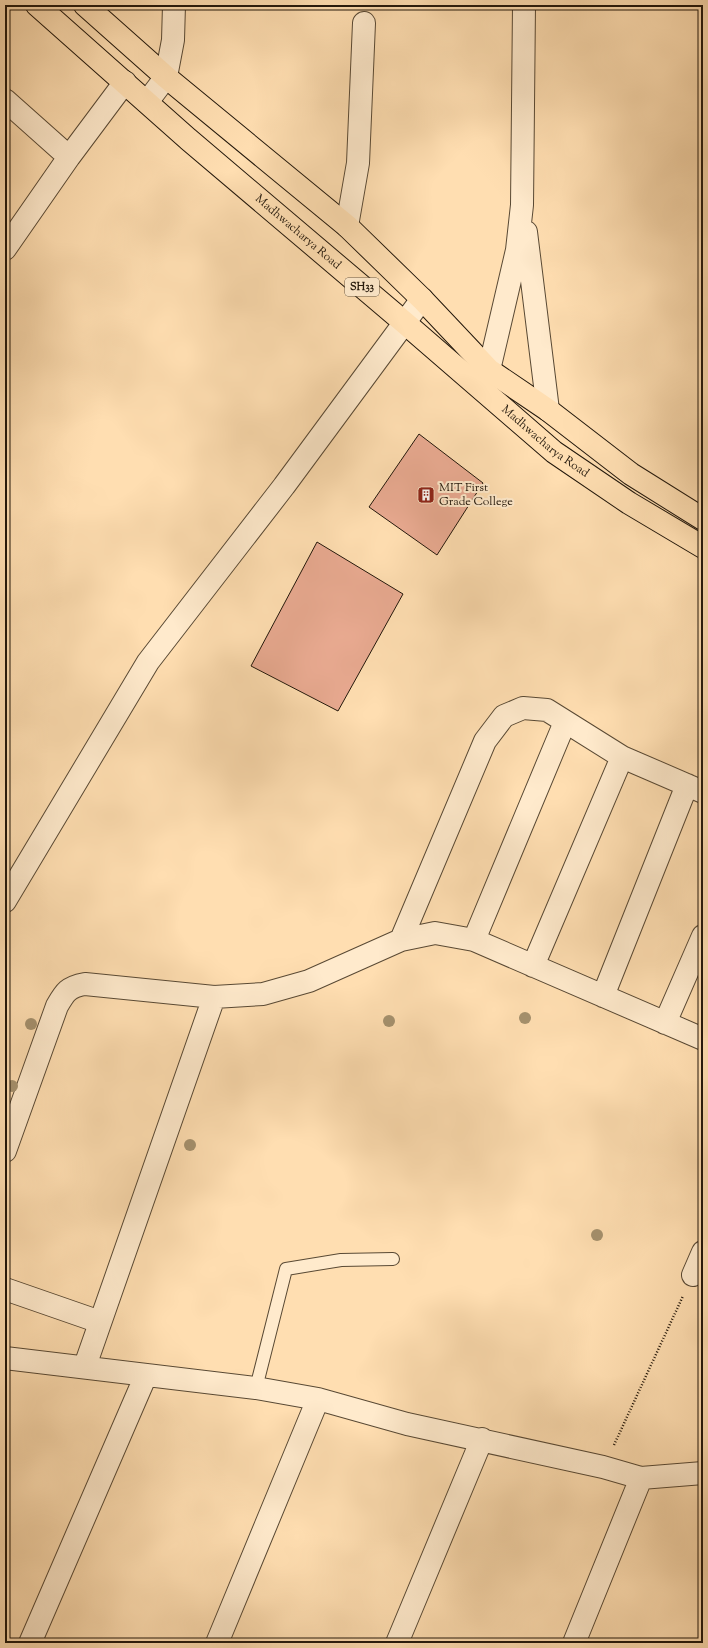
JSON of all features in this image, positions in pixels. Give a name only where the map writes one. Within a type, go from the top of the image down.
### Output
[{"type":"main road","name":"Madhwacharya Road","points":[[38,5],[188,139],[405,323],[484,379],[548,410],[631,474],[703,519]]},
{"type":"main road","name":"Madhwacharya Road","points":[[85,5],[166,78],[347,226],[422,299],[484,379],[554,452],[629,503],[703,547]]},
{"type":"street","points":[[147,102],[166,78],[173,40],[174,5]]},
{"type":"street","points":[[484,379],[517,250],[522,205],[524,5]]},
{"type":"street","points":[[347,226],[358,163],[364,23]]},
{"type":"street","points":[[5,249],[69,157],[125,82]]},
{"type":"street","points":[[5,100],[69,157]]},
{"type":"street","points":[[522,205],[548,410]]},
{"type":"street","points":[[5,901],[148,662],[284,486],[422,299]]},
{"type":"street","points":[[401,940],[485,740],[504,716],[523,708],[547,710],[622,757],[695,789],[603,996]]},
{"type":"street","points":[[474,940],[565,722]]},
{"type":"street","points":[[533,966],[622,757]]},
{"type":"street","points":[[5,1151],[57,1006],[64,993],[73,986],[85,984],[214,997],[263,994],[309,981],[401,940],[435,933],[474,940],[703,1039]]},
{"type":"street","points":[[665,1023],[703,936]]},
{"type":"street","points":[[85,1366],[214,997]]},
{"type":"street","points":[[693,1275],[703,1252]]},
{"type":"street","points":[[5,1289],[100,1322]]},
{"type":"street","points":[[5,1358],[85,1366],[256,1388],[318,1399],[407,1424],[482,1439],[603,1467],[641,1478],[703,1473]]},
{"type":"street","points":[[30,1643],[146,1375]]},
{"type":"street","points":[[217,1643],[318,1399]]},
{"type":"street","points":[[397,1643],[482,1439]]},
{"type":"street","points":[[574,1643],[641,1478]]},
{"type":"lane","points":[[256,1388],[286,1269],[341,1260],[393,1259]]},
{"type":"path","points":[[603,1467],[664,1340],[693,1275]]},
{"type":"building","name":"MIT First Grade College","points":[[419,434],[483,483],[437,555],[369,507]]},
{"type":"building","points":[[317,542],[403,594],[338,711],[251,666]]},
{"type":"place","name":"MIT First Grade College","points":[[426,495]]}]
